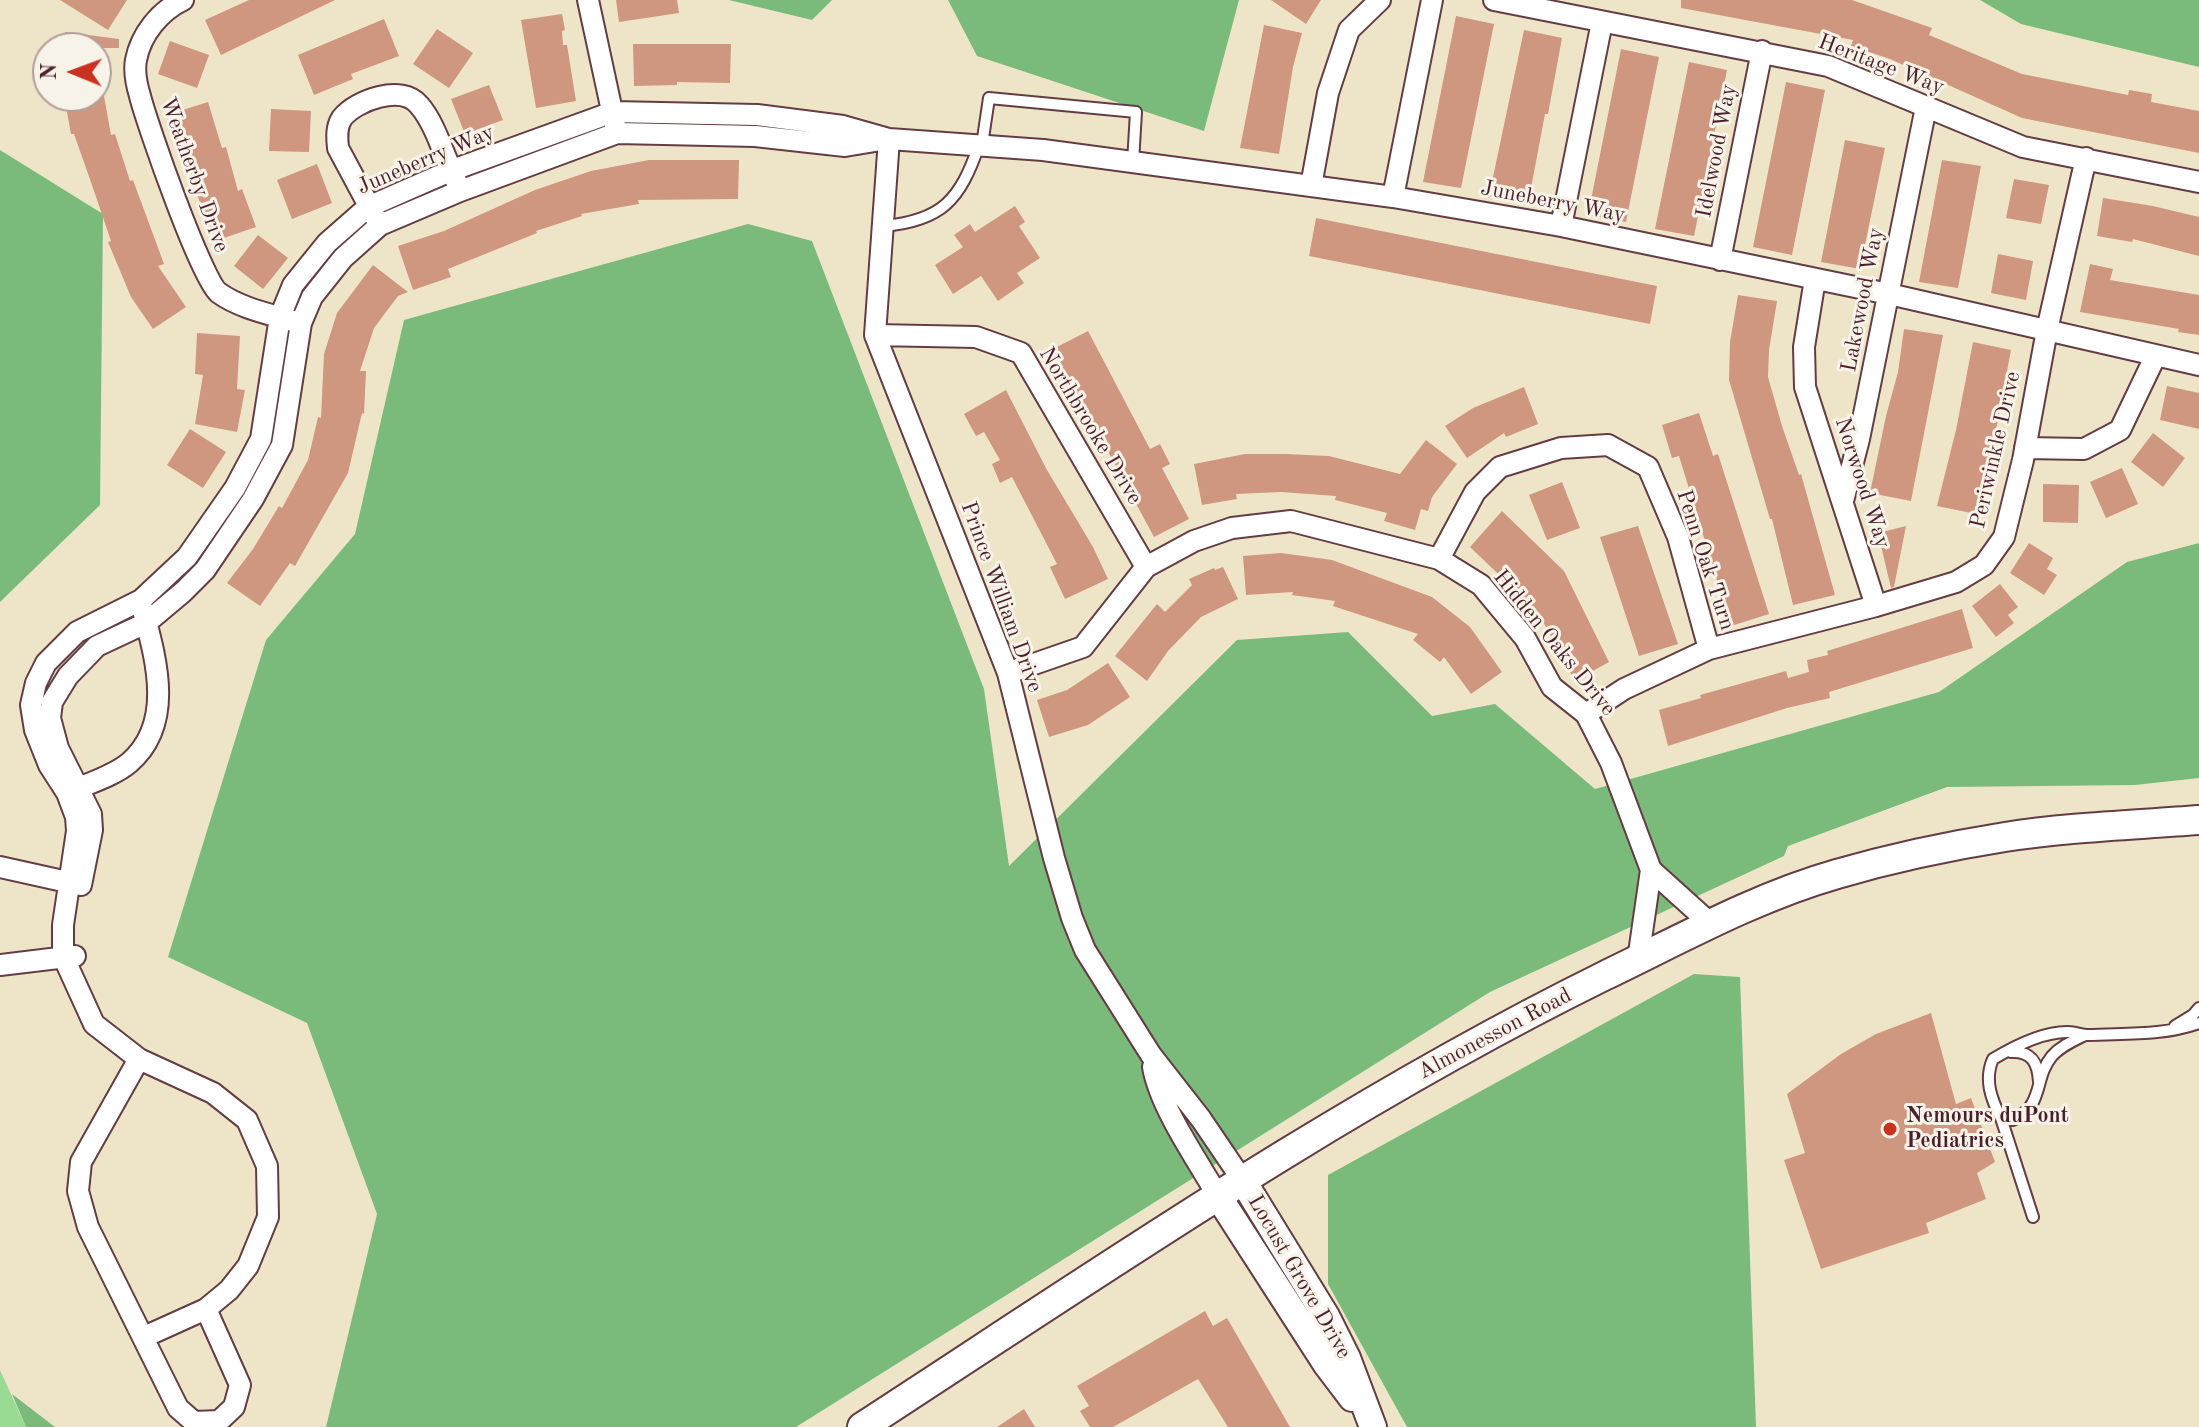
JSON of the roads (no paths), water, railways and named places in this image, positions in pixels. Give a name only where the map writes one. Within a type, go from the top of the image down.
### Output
[{"type":"main road","name":"Almonesson Road","points":[[862,1427],[1218,1196],[1379,1096],[1539,1008],[1773,897],[1834,875],[2008,836],[2199,820]]},
{"type":"street","name":"Weatherby Drive","points":[[183,0],[168,7],[146,33],[135,62],[139,95],[200,264],[217,292],[249,307],[301,323]]},
{"type":"street","points":[[588,0],[617,133]]},
{"type":"street","points":[[1311,186],[1328,93],[1349,30],[1380,0]]},
{"type":"street","points":[[1393,197],[1432,0]]},
{"type":"street","name":"Heritage Way","points":[[1494,0],[1828,66],[2023,147],[2199,182]]},
{"type":"street","points":[[1561,226],[1602,22]]},
{"type":"street","name":"Idelwood Way","points":[[1720,260],[1762,51]]},
{"type":"street","points":[[380,225],[338,148],[338,126],[344,116],[358,107],[389,94],[400,93],[419,103],[460,191]]},
{"type":"street","name":"Lakewood Way","points":[[1843,501],[1859,439],[1926,107]]},
{"type":"street","name":"Juneberry Way","points":[[73,790],[49,765],[35,730],[31,705],[36,683],[46,663],[77,632],[141,600],[187,557],[235,488],[261,439],[280,317],[293,285],[327,243],[368,207],[450,171],[613,112],[757,115],[843,126],[889,139],[1043,150],[1393,197],[1561,226],[1889,294],[2199,365]]},
{"type":"street","points":[[755,136],[757,115]]},
{"type":"street","name":"Juneberry Way","points":[[144,1337],[206,1309],[229,1290],[248,1266],[268,1217],[267,1166],[247,1120],[213,1093],[139,1059],[94,1024],[76,988],[69,956],[77,831],[73,790],[50,718],[58,688],[97,646],[163,612],[205,570],[253,499],[282,445],[301,323],[312,297],[343,258],[380,225],[460,191],[617,133],[755,136],[845,146],[889,139]]},
{"type":"street","name":"Prince William Drive","points":[[889,139],[875,335],[1008,673],[1072,918],[1085,950],[1151,1055],[1201,1119],[1243,1181]]},
{"type":"street","name":"Periwinkle Drive","points":[[1586,714],[1624,689],[1709,649],[1956,582],[1984,565],[2004,537],[2086,158]]},
{"type":"street","name":"Norwood Way","points":[[1815,279],[1804,347],[1805,387],[1876,606]]},
{"type":"street","name":"Northbrooke Drive","points":[[875,335],[976,337],[1021,353],[1146,567]]},
{"type":"street","points":[[2025,448],[2084,449],[2120,430],[2155,357]]},
{"type":"street","points":[[261,439],[282,445]]},
{"type":"street","name":"Penn Oak Turn","points":[[1439,559],[1475,492],[1500,467],[1561,448],[1608,445],[1648,467],[1678,537],[1709,649]]},
{"type":"street","name":"Hidden Oaks Drive","points":[[1008,673],[1083,647],[1146,567],[1194,541],[1232,528],[1291,521],[1439,559],[1481,585],[1525,638],[1552,687],[1586,714],[1611,763],[1651,870],[1712,925]]},
{"type":"street","points":[[211,523],[228,536]]},
{"type":"street","points":[[73,790],[129,763],[147,739],[159,704],[157,663],[141,600]]},
{"type":"street","points":[[0,867],[75,884]]},
{"type":"street","name":"Hidden Oaks Drive","points":[[1638,960],[1651,870]]},
{"type":"street","points":[[0,965],[69,956]]},
{"type":"street","name":"Prince William Drive","points":[[1151,1055],[1155,1079],[1218,1196]]},
{"type":"street","points":[[139,1059],[81,1162],[78,1191],[88,1227],[178,1408],[194,1422],[219,1421],[234,1407],[240,1385],[206,1309]]},
{"type":"street","name":"Locust Grove Drive","points":[[1243,1181],[1326,1316],[1347,1358],[1371,1423]]},
{"type":"street","name":"Locust Grove Drive","points":[[1218,1196],[1327,1365],[1371,1423]]},
{"type":"lane","points":[[883,226],[912,223],[930,217],[959,190],[981,145],[989,98],[1136,112],[1133,162]]},
{"type":"lane","points":[[2164,1032],[2199,1008]]},
{"type":"lane","points":[[2033,1217],[1991,1095],[1989,1071],[1993,1059],[2004,1052],[2069,1032],[2085,1035],[2164,1032],[2199,1023]]},
{"type":"lane","points":[[2001,1118],[2013,1120],[2028,1110],[2035,1101],[2045,1068],[2053,1056],[2085,1035]]},
{"type":"lane","points":[[2004,1052],[2021,1052],[2035,1062],[2039,1088]]},
{"type":"place","name":"Nemours duPont Pediatrics","points":[[1890,1129]]}]
